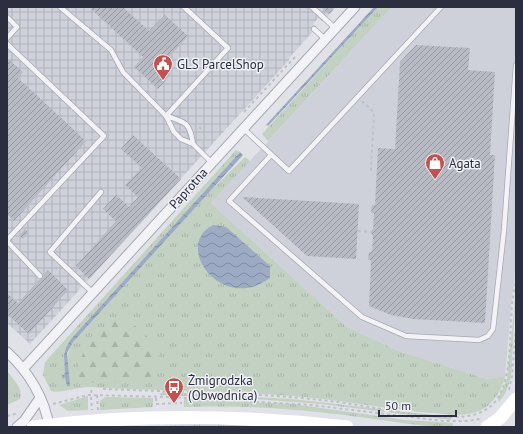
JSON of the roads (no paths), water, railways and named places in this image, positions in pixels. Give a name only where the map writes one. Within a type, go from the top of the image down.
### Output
[{"type":"main road","points":[[486,422],[500,418],[511,398]]},
{"type":"main road","points":[[33,427],[98,421],[214,417],[288,420],[347,427]]},
{"type":"street","name":"Paprotna","points":[[23,369],[355,7]]},
{"type":"street","points":[[7,352],[23,369],[40,398],[49,426]]},
{"type":"street","points":[[17,427],[24,421],[40,398]]},
{"type":"lane","points":[[60,7],[111,50],[123,72],[166,116],[174,132],[181,139],[193,144],[212,162]]},
{"type":"lane","points":[[166,116],[228,48],[184,7]]},
{"type":"lane","points":[[312,7],[335,28]]},
{"type":"lane","points":[[244,129],[289,171],[441,7]]},
{"type":"lane","points":[[7,17],[17,27],[7,38]]},
{"type":"lane","points":[[314,29],[325,39]]},
{"type":"lane","points":[[7,44],[104,136],[7,241],[40,276]]},
{"type":"lane","points":[[271,155],[229,201],[362,317],[406,336],[479,340],[488,336],[493,329],[504,230],[516,65]]},
{"type":"lane","points":[[166,116],[184,121],[191,130],[193,144]]},
{"type":"lane","points":[[93,293],[50,252],[101,192]]},
{"type":"water","points":[[374,7],[378,7],[268,126],[266,125]]},
{"type":"water","points":[[240,152],[243,155],[73,342],[67,353],[70,386],[67,386],[65,377],[63,379],[62,375],[65,375],[64,356],[71,339]]},
{"type":"water","points":[[213,225],[226,227],[270,266],[270,278],[252,287],[235,288],[220,283],[208,273],[200,260],[198,247],[202,235]]},
{"type":"place","name":"GLS ParcelShop","points":[[163,81]]},
{"type":"place","name":"Agata","points":[[435,180]]},
{"type":"place","name":"Żmigrodzka (Obwodnica)","points":[[174,404]]}]
